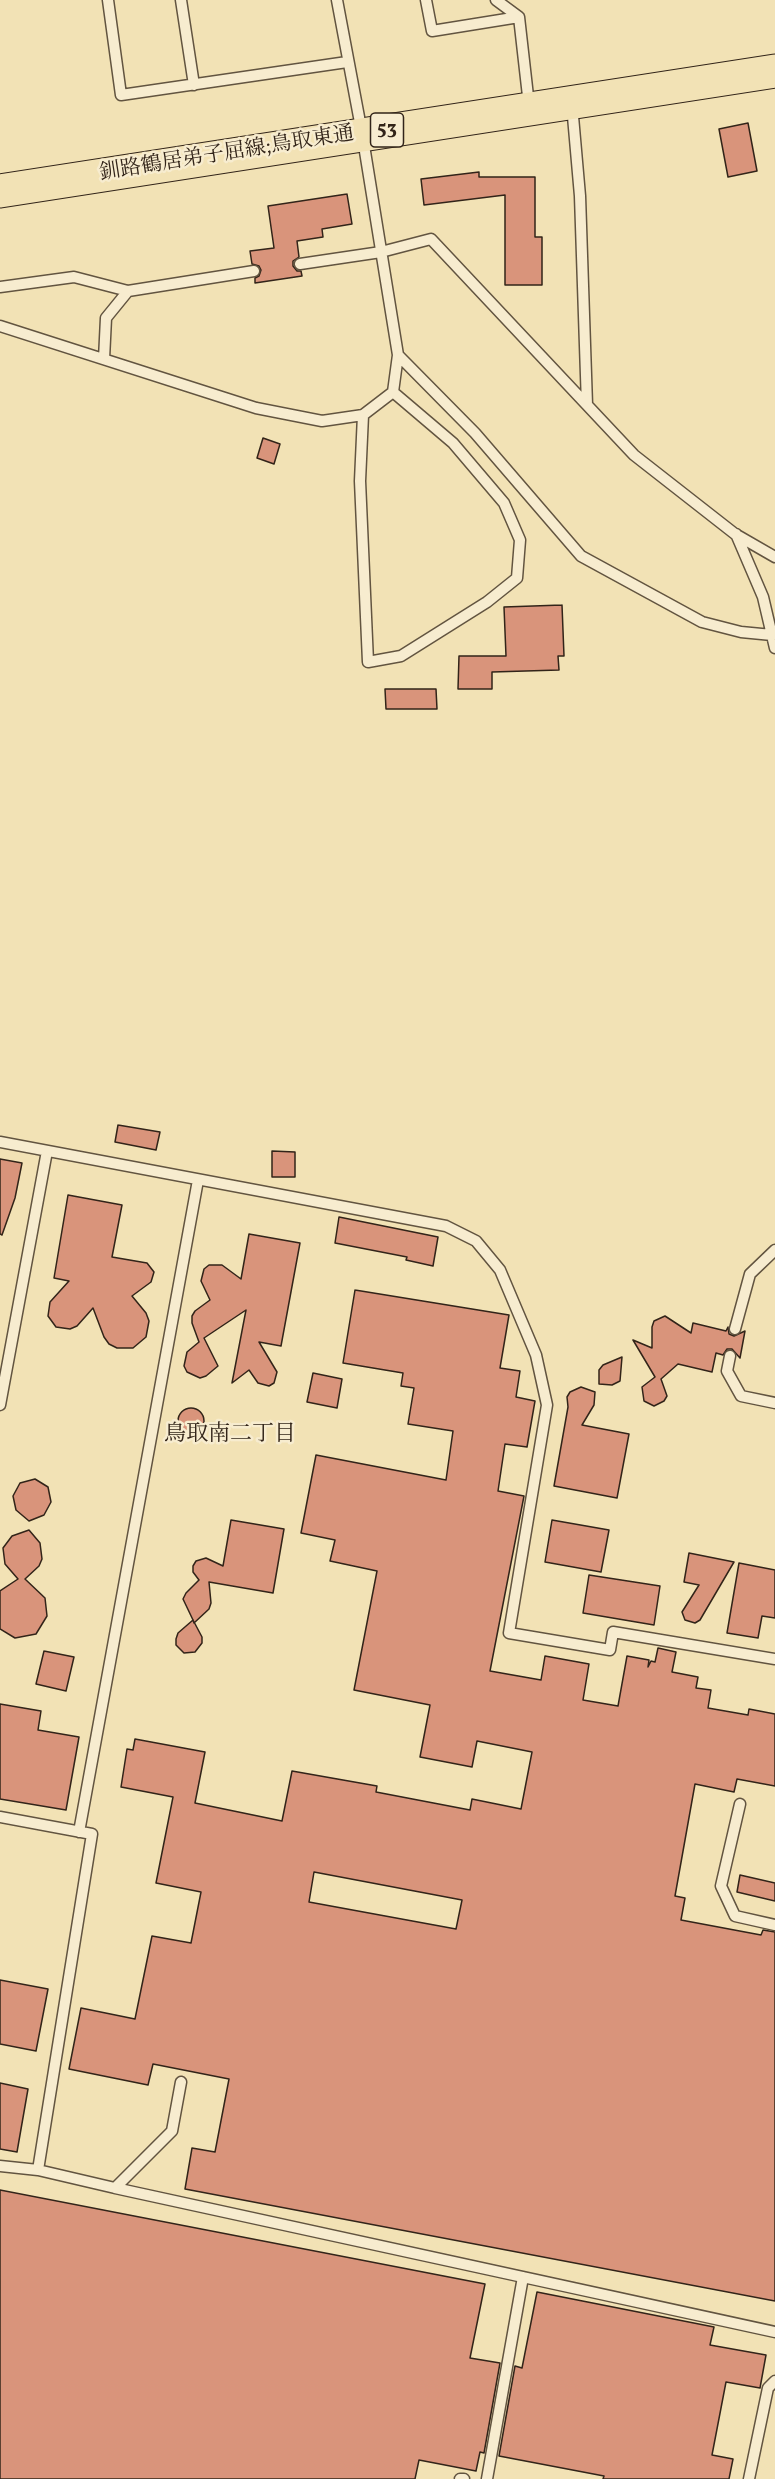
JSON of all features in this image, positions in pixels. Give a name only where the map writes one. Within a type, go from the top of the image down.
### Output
[{"type":"main road","name":"釧路鶴居弟子屈線;鳥取東通","points":[[0,191],[362,133],[775,71]]},
{"type":"lane","points":[[108,0],[121,95],[347,62]]},
{"type":"lane","points":[[181,0],[194,85]]},
{"type":"lane","points":[[0,326],[256,408],[322,421],[363,415],[393,392],[398,355],[362,133],[337,0]]},
{"type":"lane","points":[[426,0],[432,31],[519,17]]},
{"type":"lane","points":[[496,0],[519,17],[530,108]]},
{"type":"lane","points":[[572,102],[580,196],[587,405]]},
{"type":"lane","points":[[300,264],[381,252],[430,239],[634,455],[735,534],[775,557]]},
{"type":"lane","points":[[0,287],[74,277],[128,291],[254,271]]},
{"type":"lane","points":[[104,359],[106,318],[128,291]]},
{"type":"lane","points":[[398,355],[475,433],[581,556],[702,622],[741,632],[772,635]]},
{"type":"lane","points":[[363,415],[360,481],[368,662],[401,656],[487,602],[517,578],[520,540],[504,503],[453,443],[393,392]]},
{"type":"lane","points":[[735,534],[763,597],[775,648]]},
{"type":"lane","points":[[0,1142],[446,1226],[476,1241],[500,1270],[536,1355],[547,1405],[509,1633],[610,1650],[613,1632],[775,1659]]},
{"type":"lane","points":[[0,1405],[47,1151]]},
{"type":"lane","points":[[79,1832],[198,1180]]},
{"type":"lane","points":[[735,1329],[750,1274],[775,1250]]},
{"type":"lane","points":[[730,1356],[727,1371],[741,1396],[775,1403]]},
{"type":"lane","points":[[740,1804],[721,1886],[735,1917],[775,1925]]},
{"type":"lane","points":[[0,1817],[92,1834],[38,2169]]},
{"type":"lane","points":[[115,2188],[172,2131],[181,2082]]},
{"type":"lane","points":[[0,2166],[38,2169],[115,2188],[775,2332]]},
{"type":"lane","points":[[487,2479],[523,2277]]},
{"type":"lane","points":[[749,2479],[768,2388],[775,2381]]},
{"type":"building","points":[[748,123],[757,171],[728,177],[719,129]]},
{"type":"building","points":[[479,172],[479,177],[535,177],[535,237],[542,237],[542,285],[505,285],[505,195],[424,205],[421,179]]},
{"type":"building","points":[[347,194],[352,224],[322,229],[323,237],[297,241],[299,257],[293,261],[293,266],[297,271],[301,271],[302,276],[255,283],[255,278],[259,276],[261,270],[259,266],[252,264],[250,251],[274,248],[268,206]]},
{"type":"building","points":[[263,438],[280,444],[274,464],[257,458]]},
{"type":"building","points":[[562,605],[564,656],[558,656],[559,670],[492,672],[492,689],[458,689],[459,656],[506,656],[504,607]]},
{"type":"building","points":[[385,689],[436,689],[437,709],[386,709]]},
{"type":"building","points":[[118,1125],[160,1132],[156,1150],[115,1142]]},
{"type":"building","points":[[272,1151],[295,1152],[295,1177],[272,1177]]},
{"type":"building","points":[[0,1159],[22,1163],[15,1198],[2,1235],[0,1234]]},
{"type":"building","points":[[68,1195],[122,1205],[112,1257],[147,1263],[154,1272],[151,1282],[132,1296],[146,1313],[149,1321],[146,1337],[133,1348],[117,1348],[109,1344],[93,1308],[77,1326],[70,1329],[56,1327],[48,1316],[50,1302],[69,1281],[54,1278]]},
{"type":"building","points":[[339,1217],[438,1237],[433,1266],[406,1260],[407,1257],[335,1243]]},
{"type":"building","points":[[249,1234],[300,1243],[281,1346],[259,1342],[277,1372],[274,1383],[269,1386],[258,1383],[249,1370],[232,1383],[246,1310],[204,1338],[218,1366],[200,1378],[187,1372],[184,1366],[187,1352],[199,1342],[192,1323],[192,1316],[210,1300],[201,1281],[204,1269],[209,1265],[222,1265],[241,1279]]},
{"type":"building","points":[[355,1290],[509,1315],[500,1368],[520,1371],[516,1397],[535,1401],[527,1447],[505,1444],[498,1491],[524,1496],[490,1671],[541,1680],[545,1656],[589,1664],[583,1700],[618,1706],[627,1656],[649,1660],[648,1667],[651,1661],[655,1662],[658,1648],[676,1652],[672,1672],[698,1677],[696,1688],[711,1690],[708,1708],[748,1715],[749,1709],[775,1714],[775,1786],[737,1779],[734,1792],[695,1784],[675,1896],[685,1898],[681,1920],[761,1935],[763,1930],[775,1932],[775,2301],[185,2189],[192,2148],[215,2152],[229,2079],[153,2064],[148,2085],[69,2069],[81,2008],[135,2019],[152,1936],[191,1943],[201,1892],[156,1883],[173,1797],[121,1787],[127,1749],[133,1750],[135,1739],[205,1752],[195,1803],[282,1821],[292,1771],[377,1786],[376,1792],[470,1810],[472,1799],[521,1809],[532,1752],[477,1741],[472,1767],[420,1757],[430,1705],[354,1690],[377,1571],[330,1561],[335,1540],[301,1533],[316,1455],[446,1480],[453,1431],[408,1424],[414,1388],[401,1386],[403,1373],[343,1363]],"holes":[[[314,1872],[462,1900],[456,1929],[309,1902]]]},
{"type":"building","points":[[665,1316],[691,1333],[693,1323],[726,1331],[728,1327],[729,1334],[734,1336],[745,1331],[740,1358],[732,1349],[727,1349],[723,1355],[716,1353],[712,1372],[678,1364],[661,1379],[667,1396],[664,1401],[654,1406],[644,1401],[642,1387],[655,1377],[633,1340],[652,1348],[654,1321]]},
{"type":"building","points":[[622,1357],[620,1381],[612,1385],[599,1384],[599,1370],[603,1365]]},
{"type":"building","points":[[313,1373],[342,1379],[337,1408],[307,1402]]},
{"type":"building","points":[[581,1387],[595,1392],[594,1405],[582,1425],[629,1434],[617,1498],[554,1486],[568,1407],[567,1397],[570,1392]]},
{"type":"building","points":[[191,1408],[200,1412],[204,1421],[200,1430],[191,1434],[182,1430],[178,1421],[182,1412]]},
{"type":"building","points":[[35,1479],[48,1487],[51,1502],[44,1515],[29,1521],[16,1510],[13,1496],[20,1483]]},
{"type":"building","points":[[231,1520],[284,1529],[273,1593],[209,1582],[211,1603],[209,1609],[194,1623],[202,1637],[202,1643],[195,1652],[184,1653],[176,1645],[176,1639],[178,1633],[193,1620],[183,1599],[199,1580],[193,1572],[193,1566],[196,1561],[206,1558],[223,1566]]},
{"type":"building","points":[[552,1520],[609,1530],[601,1572],[545,1562]]},
{"type":"building","points":[[29,1530],[40,1543],[42,1559],[39,1566],[25,1579],[45,1598],[47,1616],[36,1634],[15,1638],[0,1629],[0,1591],[18,1579],[5,1564],[3,1548],[12,1536]]},
{"type":"building","points":[[689,1553],[734,1562],[700,1620],[695,1623],[685,1620],[682,1612],[699,1585],[684,1582]]},
{"type":"building","points":[[739,1563],[775,1570],[775,1618],[762,1616],[758,1638],[727,1633]]},
{"type":"building","points":[[589,1575],[660,1586],[654,1625],[583,1613]]},
{"type":"building","points":[[44,1651],[74,1657],[66,1691],[36,1684]]},
{"type":"building","points":[[0,1704],[41,1711],[38,1730],[79,1737],[66,1810],[0,1799]]},
{"type":"building","points":[[740,1875],[775,1883],[775,1901],[737,1892]]},
{"type":"building","points":[[0,1980],[48,1989],[36,2051],[0,2044]]},
{"type":"building","points":[[0,2083],[28,2089],[17,2152],[0,2149]]},
{"type":"building","points":[[0,2190],[485,2284],[470,2358],[500,2363],[484,2453],[480,2452],[476,2471],[419,2460],[415,2479],[0,2479]]},
{"type":"building","points":[[537,2292],[714,2327],[710,2345],[766,2355],[760,2388],[726,2382],[712,2455],[733,2459],[729,2479],[603,2479],[604,2476],[499,2456],[515,2366],[522,2368]]},
{"type":"district","name":"鳥取南二丁目","points":[[230,1436]]}]
